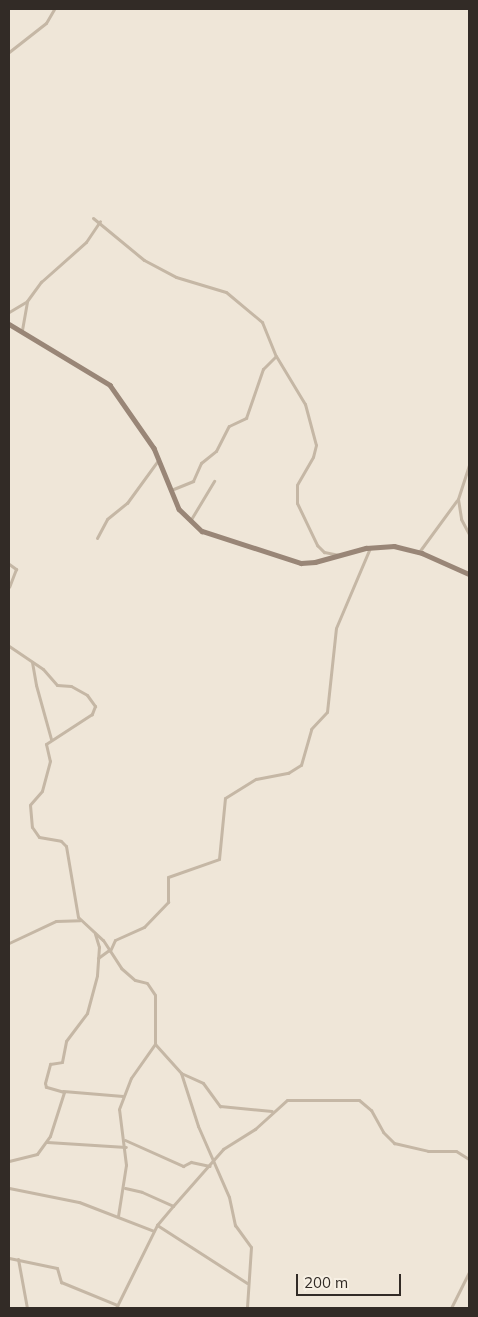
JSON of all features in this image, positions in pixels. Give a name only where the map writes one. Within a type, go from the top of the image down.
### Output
[{"type":"street","points":[[9,52],[46,23],[54,9]]},
{"type":"street","points":[[93,218],[151,264],[176,278],[226,292],[247,307],[262,322],[276,356],[305,404],[316,445],[313,457],[297,485],[297,503],[317,545],[324,552],[340,555]]},
{"type":"street","points":[[22,330],[27,302],[41,282],[86,242],[100,222]]},
{"type":"street","points":[[9,312],[27,302]]},
{"type":"street","points":[[9,324],[22,330],[110,386],[147,436],[159,459],[179,509],[189,522],[206,533],[294,562],[315,562],[370,547],[394,546],[419,552],[469,574]]},
{"type":"street","points":[[171,490],[193,481],[201,463],[216,451],[229,426],[246,418],[263,369],[276,356]]},
{"type":"street","points":[[98,538],[107,519],[127,503],[159,459]]},
{"type":"street","points":[[419,552],[458,500],[469,465]]},
{"type":"street","points":[[189,522],[214,481]]},
{"type":"street","points":[[458,500],[460,519],[469,534]]},
{"type":"street","points":[[98,958],[110,950],[115,940],[144,926],[168,902],[168,877],[219,859],[225,798],[256,779],[288,773],[300,765],[311,729],[326,715],[336,628],[370,547]]},
{"type":"street","points":[[9,564],[16,569],[9,587]]},
{"type":"street","points":[[9,646],[32,662],[57,685],[71,686],[87,695],[95,708],[92,714],[46,744],[50,761],[44,788],[32,801],[30,817],[33,831],[39,837],[61,842],[69,851],[77,914],[80,920],[110,950],[121,968],[135,980],[147,983],[155,995],[155,1044],[143,1058],[123,1096],[119,1116],[126,1147],[125,1188],[118,1216]]},
{"type":"street","points":[[32,662],[36,685],[51,739]]},
{"type":"street","points":[[70,919],[77,914]]},
{"type":"street","points":[[9,942],[52,922],[70,919],[80,920]]},
{"type":"street","points":[[95,933],[98,958],[97,979],[87,1014],[66,1040],[62,1062],[50,1064],[45,1083],[46,1087],[63,1091],[123,1096]]},
{"type":"street","points":[[155,1044],[181,1073],[203,1083],[220,1106],[273,1110]]},
{"type":"street","points":[[181,1073],[198,1126],[215,1160],[232,1205],[235,1225],[251,1246],[247,1308]]},
{"type":"street","points":[[9,1161],[34,1155],[47,1142],[63,1091]]},
{"type":"street","points":[[9,1258],[57,1268],[61,1282],[117,1307],[157,1225],[173,1206],[211,1166],[224,1149],[259,1126],[273,1110],[295,1098],[359,1100],[372,1110],[383,1132],[394,1143],[428,1151],[456,1151],[469,1159]]},
{"type":"street","points":[[125,1140],[184,1166],[190,1162],[211,1166]]},
{"type":"street","points":[[47,1142],[126,1147]]},
{"type":"street","points":[[9,1188],[79,1202],[154,1231]]},
{"type":"street","points":[[125,1188],[142,1192],[173,1206]]},
{"type":"street","points":[[157,1225],[248,1283]]},
{"type":"street","points":[[18,1259],[27,1308]]},
{"type":"street","points":[[451,1308],[468,1274]]}]
